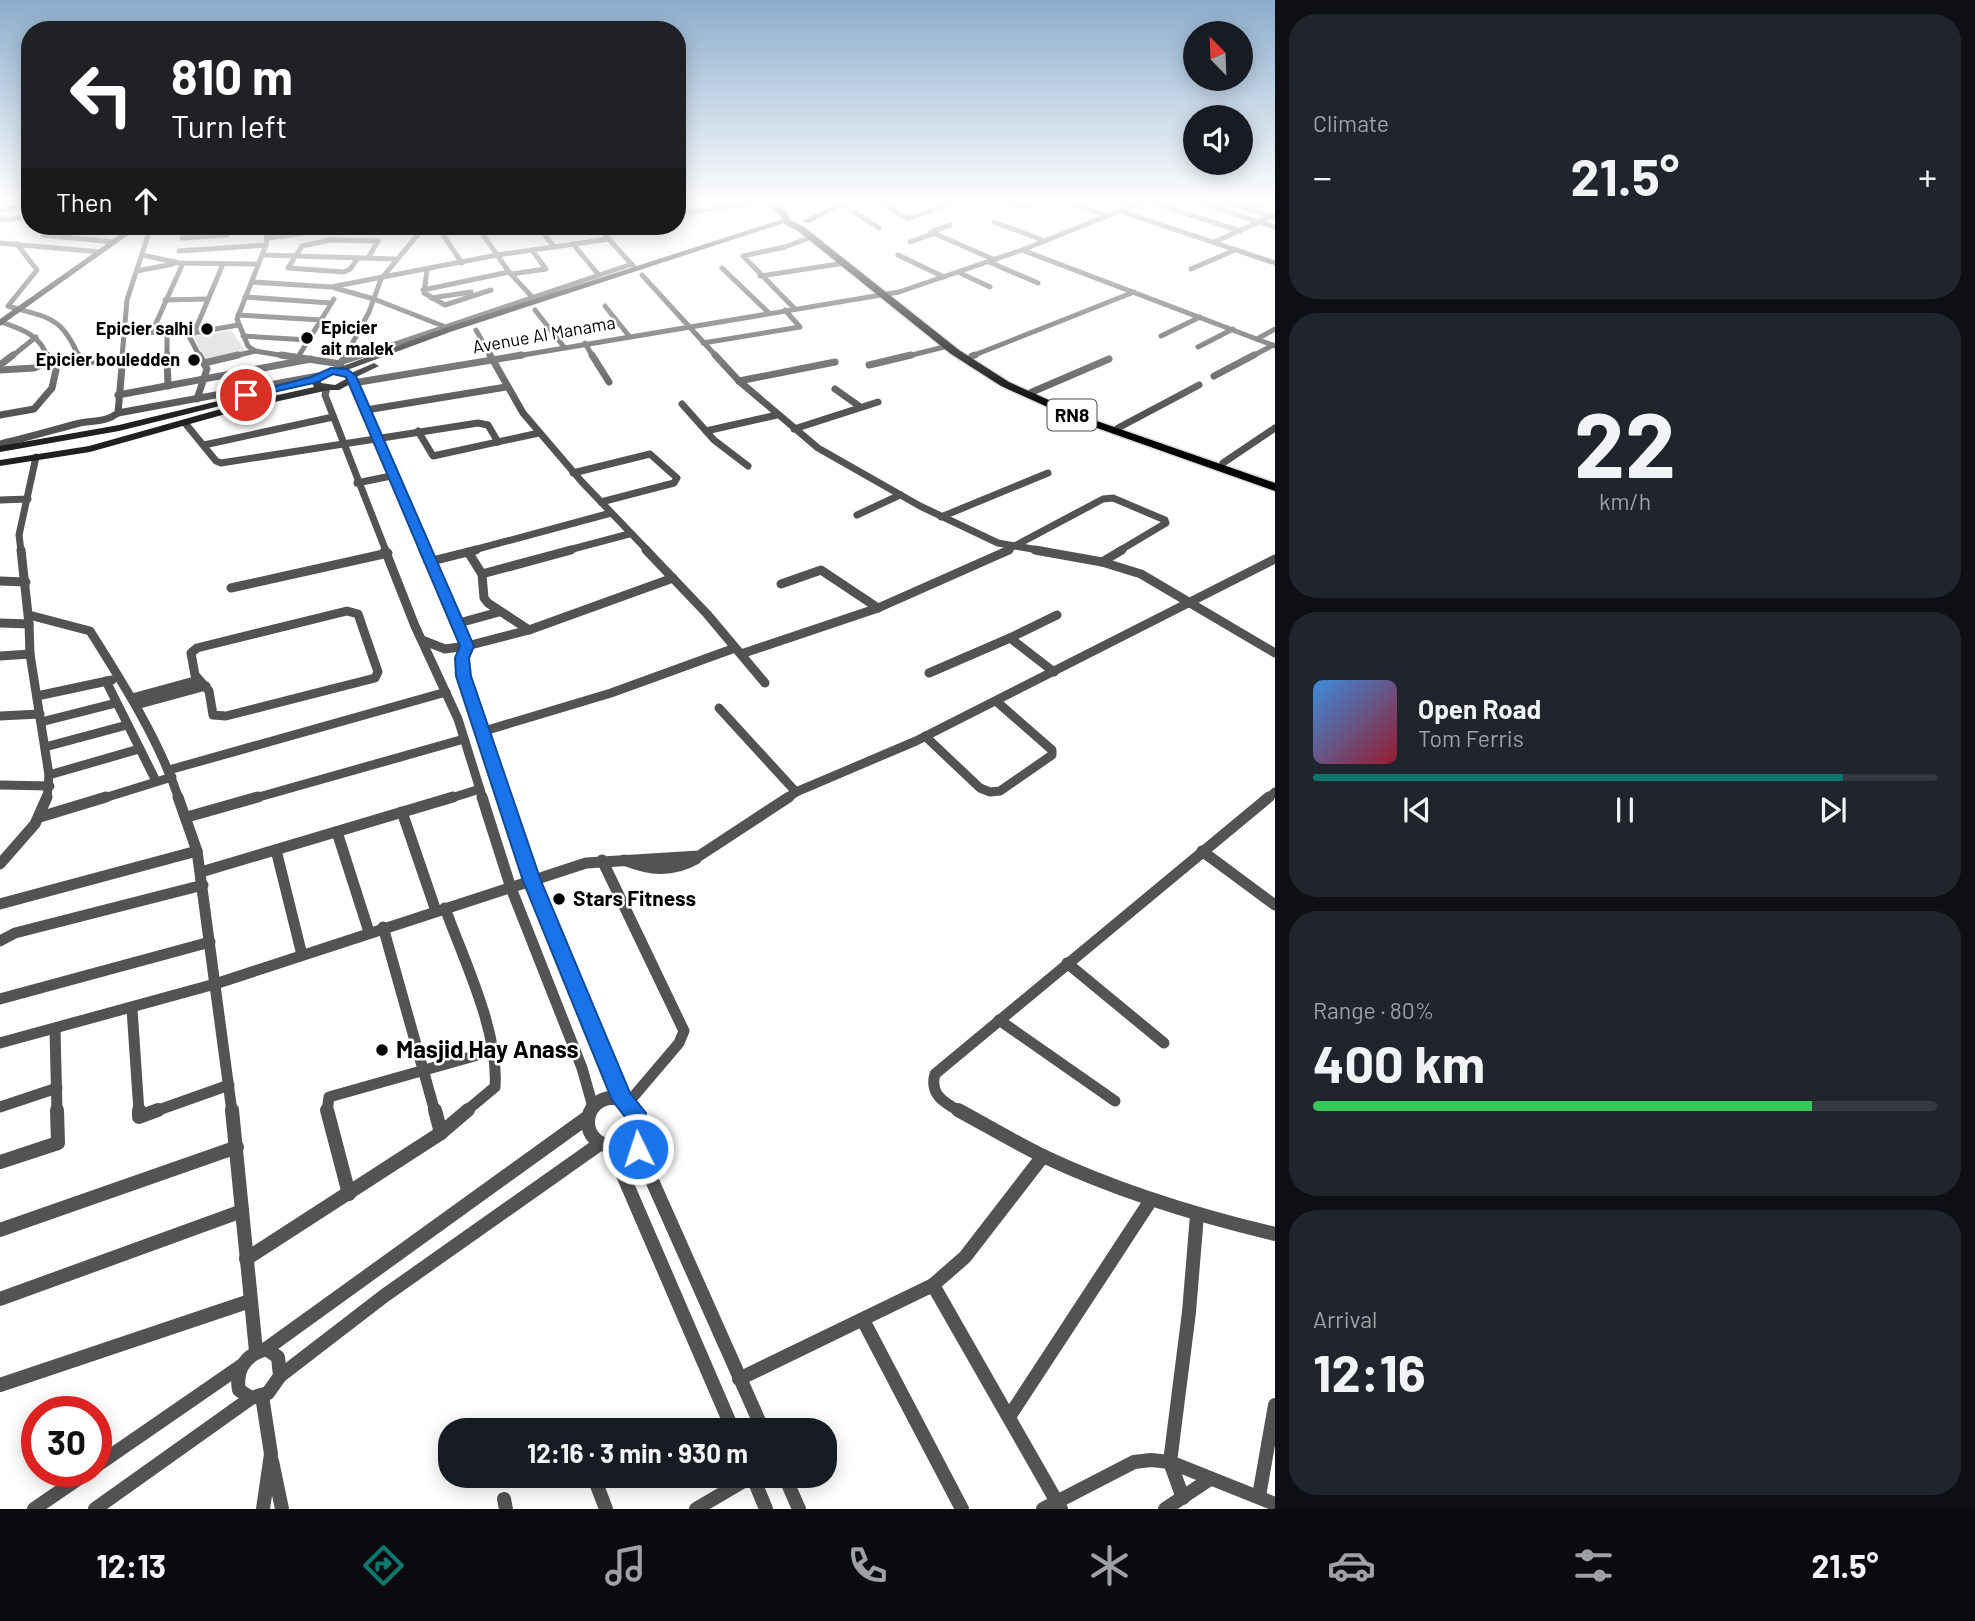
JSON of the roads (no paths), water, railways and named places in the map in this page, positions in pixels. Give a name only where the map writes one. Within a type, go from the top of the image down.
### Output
[{"type":"main road","points":[[0,323],[71,272]]},
{"type":"main road","points":[[0,446],[119,428],[316,378],[446,327],[625,272]]},
{"type":"main road","name":"RN8","points":[[859,272],[888,293],[948,346],[1005,384],[1063,411],[1275,487]]},
{"type":"main road","name":"RN8","points":[[862,272],[972,356],[1032,392],[1118,428],[1275,481]]},
{"type":"main road","points":[[0,463],[90,449],[245,405],[342,386],[477,330],[532,302]]},
{"type":"main road","points":[[339,367],[351,380]]},
{"type":"main road","points":[[316,378],[316,385],[326,388]]},
{"type":"street","points":[[34,272],[26,285],[7,303],[18,310],[44,317],[63,328],[70,335],[82,362],[122,359]]},
{"type":"street","points":[[118,413],[127,300],[137,272]]},
{"type":"street","points":[[152,332],[176,272]]},
{"type":"street","points":[[197,399],[207,369],[191,334],[219,272]]},
{"type":"street","points":[[255,272],[238,315],[238,325],[243,336],[248,346],[255,351]]},
{"type":"street","points":[[204,363],[255,351],[311,359],[339,367],[386,272]]},
{"type":"street","points":[[252,282],[331,287],[415,272]]},
{"type":"street","points":[[423,290],[427,272]]},
{"type":"street","points":[[423,290],[515,272]]},
{"type":"street","points":[[532,302],[598,274],[610,272]]},
{"type":"street","points":[[639,272],[739,381],[818,448],[941,517],[998,542],[1102,562],[1141,574],[1275,653]]},
{"type":"street","points":[[727,272],[767,312],[793,307]]},
{"type":"street","points":[[757,272],[793,307]]},
{"type":"street","points":[[760,276],[783,272]]},
{"type":"street","points":[[934,272],[944,277]]},
{"type":"street","name":"Avenue Al Manama","points":[[351,380],[493,360],[888,293],[957,272]]},
{"type":"street","points":[[959,272],[990,287]]},
{"type":"street","points":[[1016,272],[1038,283]]},
{"type":"street","points":[[1082,272],[1274,345]]},
{"type":"street","points":[[510,273],[564,347]]},
{"type":"street","points":[[331,287],[374,299],[446,327]]},
{"type":"street","points":[[298,357],[341,290]]},
{"type":"street","points":[[423,290],[430,298],[448,305],[492,290],[430,298]]},
{"type":"street","points":[[972,356],[1134,292]]},
{"type":"street","points":[[245,297],[331,303]]},
{"type":"street","points":[[165,300],[207,299]]},
{"type":"street","points":[[605,306],[629,336]]},
{"type":"street","points":[[703,343],[800,327],[785,310]]},
{"type":"street","points":[[238,315],[322,320]]},
{"type":"street","points":[[1161,336],[1199,317]]},
{"type":"street","points":[[0,323],[36,337],[47,352],[46,365],[0,370]]},
{"type":"street","points":[[123,331],[191,334],[238,325]]},
{"type":"street","points":[[1198,347],[1233,329]]},
{"type":"street","points":[[1257,339],[1275,329]]},
{"type":"street","points":[[477,330],[506,387],[539,433],[629,534],[673,578],[765,683]]},
{"type":"street","points":[[167,333],[169,386]]},
{"type":"street","points":[[243,336],[309,340]]},
{"type":"street","points":[[0,365],[36,337]]},
{"type":"street","points":[[585,343],[609,382]]},
{"type":"street","points":[[1214,376],[1274,345]]},
{"type":"street","points":[[869,365],[948,346]]},
{"type":"street","points":[[118,395],[311,359]]},
{"type":"street","points":[[1032,392],[1109,359]]},
{"type":"street","points":[[739,381],[835,362]]},
{"type":"street","points":[[0,415],[26,412],[37,407],[55,380],[56,370]]},
{"type":"street","points":[[0,446],[78,424],[110,419],[118,413],[316,378]]},
{"type":"street","points":[[351,380],[366,410],[428,562],[459,623],[467,646],[461,667],[532,881],[625,1101],[635,1113],[634,1132],[638,1149],[757,1418]]},
{"type":"street","points":[[1118,428],[1199,386]]},
{"type":"street","points":[[366,410],[506,387]]},
{"type":"street","points":[[326,388],[325,395],[357,482],[464,739],[511,888],[582,1068],[590,1112],[589,1130],[606,1144],[620,1161],[728,1418]]},
{"type":"street","points":[[835,389],[859,406]]},
{"type":"street","points":[[794,429],[878,402]]},
{"type":"street","points":[[682,404],[706,431],[748,466]]},
{"type":"street","points":[[706,431],[778,415]]},
{"type":"street","points":[[204,445],[333,417]]},
{"type":"street","points":[[185,423],[221,464],[377,436],[484,424],[488,425],[498,442]]},
{"type":"street","points":[[1223,463],[1275,428]]},
{"type":"street","points":[[418,431],[433,456],[539,433]]},
{"type":"street","points":[[573,473],[650,454],[677,478],[674,483],[601,502]]},
{"type":"street","points":[[0,864],[40,817],[48,803],[50,780],[30,654],[26,582],[19,535],[36,457]]},
{"type":"street","points":[[941,517],[1048,473]]},
{"type":"street","points":[[357,482],[391,476]]},
{"type":"street","points":[[857,515],[900,495]]},
{"type":"street","points":[[481,732],[878,608],[1015,547],[1108,498],[1165,520],[1166,523],[1102,562]]},
{"type":"street","points":[[0,500],[28,499]]},
{"type":"street","points":[[428,562],[611,513]]},
{"type":"street","points":[[482,574],[629,534]]},
{"type":"street","points":[[231,588],[388,552]]},
{"type":"street","points":[[468,552],[482,574],[484,598],[499,612],[529,630]]},
{"type":"street","points":[[0,1043],[132,1009],[215,984],[383,927],[603,860],[621,859],[666,872],[685,866],[796,792],[925,736],[1194,604],[1275,559]]},
{"type":"street","points":[[781,584],[820,570],[878,608]]},
{"type":"street","points":[[422,640],[445,649],[467,646],[529,630],[673,578]]},
{"type":"street","points":[[0,582],[26,582]]},
{"type":"street","points":[[347,611],[358,614],[378,672],[374,678],[218,717],[213,715],[202,683],[191,653],[197,648],[347,611]]},
{"type":"street","points":[[459,623],[499,612]]},
{"type":"street","points":[[929,673],[1057,615]]},
{"type":"street","points":[[0,623],[29,620],[90,631],[134,702],[170,773],[187,817],[203,885],[237,1147],[250,1301],[261,1350]]},
{"type":"street","points":[[1010,638],[1054,672]]},
{"type":"street","points":[[0,656],[30,654]]},
{"type":"street","points":[[37,696],[120,678]]},
{"type":"street","points":[[106,681],[156,781]]},
{"type":"street","points":[[134,702],[202,683]]},
{"type":"street","points":[[40,817],[156,781],[170,773],[446,692]]},
{"type":"street","points":[[925,736],[980,788],[990,792],[1000,791],[1052,755],[1052,750],[996,701]]},
{"type":"street","points":[[0,716],[41,718],[116,703]]},
{"type":"street","points":[[719,708],[796,792]]},
{"type":"street","points":[[45,747],[127,725]]},
{"type":"street","points":[[187,817],[464,739]]},
{"type":"street","points":[[0,785],[50,780],[139,749]]},
{"type":"street","points":[[201,872],[480,789]]},
{"type":"street","points":[[1275,792],[935,1074],[932,1082],[934,1092],[942,1102],[1043,1156],[1197,1215],[1275,1234]]},
{"type":"street","points":[[246,1259],[441,1133],[495,1087],[497,1081],[492,1051],[402,812]]},
{"type":"street","points":[[337,832],[369,932]]},
{"type":"street","points":[[276,850],[302,955]]},
{"type":"street","points":[[0,904],[197,851]]},
{"type":"street","points":[[1202,851],[1275,905]]},
{"type":"street","points":[[603,860],[684,1031],[679,1043],[625,1101]]},
{"type":"street","points":[[0,941],[16,933],[203,885]]},
{"type":"street","points":[[383,927],[441,1133]]},
{"type":"street","points":[[0,999],[210,942]]},
{"type":"street","points":[[1067,963],[1164,1043]]},
{"type":"street","points":[[132,1009],[137,1116],[229,1085]]},
{"type":"street","points":[[999,1020],[1115,1101]]},
{"type":"street","points":[[0,1162],[58,1143],[55,1029]]},
{"type":"street","points":[[349,1194],[327,1111],[327,1100],[332,1094],[492,1051]]},
{"type":"street","points":[[0,1107],[57,1088]]},
{"type":"street","points":[[112,1455],[240,1366],[606,1098],[625,1101]]},
{"type":"street","points":[[95,1509],[256,1397],[273,1388],[280,1376],[384,1296],[606,1144],[624,1142],[634,1132]]},
{"type":"street","points":[[0,1230],[237,1147]]},
{"type":"street","points":[[739,1379],[933,1285],[965,1257],[1043,1156]]},
{"type":"street","points":[[1009,1417],[1151,1199]]},
{"type":"street","points":[[0,1299],[242,1211]]},
{"type":"street","points":[[1183,1498],[1170,1462],[1189,1312],[1197,1215]]},
{"type":"street","points":[[933,1285],[1009,1417],[1053,1506],[1134,1462],[1151,1460],[1170,1462],[1275,1504]]},
{"type":"street","points":[[0,1385],[250,1301]]},
{"type":"street","points":[[863,1320],[962,1509]]},
{"type":"street","points":[[261,1350],[278,1357],[280,1376]]},
{"type":"street","points":[[240,1366],[237,1374],[239,1390],[256,1397]]},
{"type":"street","points":[[256,1397],[282,1509]]},
{"type":"street","points":[[1259,1496],[1275,1405]]},
{"type":"street","points":[[263,1509],[271,1454]]},
{"type":"street","points":[[1165,1509],[1210,1479]]},
{"type":"street","points":[[34,1509],[66,1487]]},
{"type":"street","points":[[598,1488],[606,1509]]},
{"type":"street","points":[[696,1509],[732,1488]]},
{"type":"street","points":[[758,1488],[766,1509]]},
{"type":"street","points":[[790,1488],[799,1509]]},
{"type":"place","name":"Epicier salhi","points":[[207,329]]},
{"type":"place","name":"Epicier ait malek","points":[[307,338]]},
{"type":"place","name":"Epicier bouledden","points":[[194,360]]},
{"type":"place","name":"Stars Fitness","points":[[559,899]]},
{"type":"place","name":"Masjid Hay Anass","points":[[382,1050]]}]
